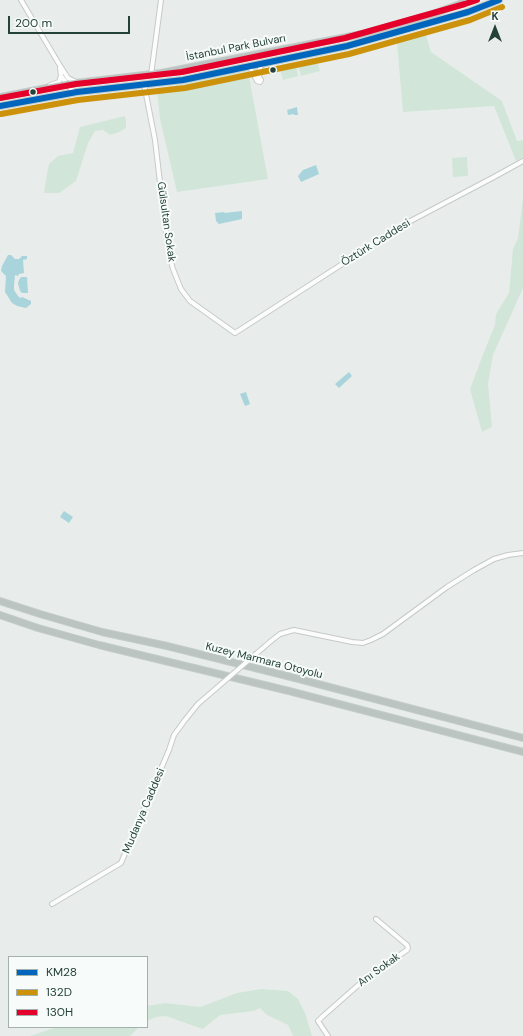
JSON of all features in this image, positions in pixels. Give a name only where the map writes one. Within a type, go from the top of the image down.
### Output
[{"type":"highway","name":"İstanbul Park Bulvarı","points":[[0,97],[68,83],[151,74],[362,34],[433,14],[471,0]]},
{"type":"highway","name":"İstanbul Park Bulvarı","points":[[0,106],[77,92],[183,80],[347,46],[468,12],[499,0]]},
{"type":"highway","name":"Kuzey Marmara Otoyolu","points":[[0,601],[102,632],[167,646],[523,738]]},
{"type":"highway","points":[[0,616],[99,645],[289,691],[523,752]]},
{"type":"street","points":[[22,0],[59,64],[71,89],[77,92]]},
{"type":"street","points":[[151,74],[161,0]]},
{"type":"street","points":[[247,67],[251,68],[257,81],[260,82],[260,67],[264,63]]},
{"type":"street","points":[[59,64],[62,76],[68,83],[68,88],[63,94]]},
{"type":"street","points":[[46,87],[59,82],[62,76]]},
{"type":"street","name":"Gülsultan Sokak","points":[[144,84],[155,140],[166,233],[173,269],[181,289],[190,301],[235,333]]},
{"type":"street","points":[[22,92],[25,101]]},
{"type":"street","name":"Öztürk Caddesi","points":[[235,333],[403,225],[523,161]]},
{"type":"street","name":"Mudanya Caddesi","points":[[52,904],[121,863],[174,735],[184,720],[198,704],[280,634],[294,630],[363,643],[383,634],[447,587],[474,570],[494,559],[523,553]]},
{"type":"street","name":"Anı Sokak","points":[[328,1036],[318,1021],[364,980],[408,948],[407,945],[376,920]]},
{"type":"green space","points":[[425,32],[431,52],[502,101],[517,141],[523,140],[523,157],[516,161],[494,106],[403,112],[397,43],[394,38]]},
{"type":"green space","points":[[317,61],[320,71],[301,76],[298,65]]},
{"type":"green space","points":[[296,66],[298,76],[283,80],[280,69]]},
{"type":"green space","points":[[248,71],[268,179],[177,192],[160,119],[157,89]]},
{"type":"green space","points":[[125,116],[126,128],[119,132],[110,135],[103,130],[95,131],[88,143],[76,181],[59,193],[44,193],[49,164],[58,156],[73,153],[80,127]]},
{"type":"green space","points":[[467,157],[468,176],[453,177],[452,158]]},
{"type":"green space","points":[[523,198],[523,288],[493,355],[488,384],[492,427],[482,432],[470,389],[495,325],[496,314],[509,293],[513,249],[518,238]]},
{"type":"green space","points":[[261,989],[288,991],[298,999],[305,1013],[312,1036],[293,1036],[288,1025],[267,1015],[260,1008],[254,1011],[220,1015],[203,1029],[166,1016],[156,1017],[148,1021],[148,1006],[165,1003],[200,1007],[237,993]]},
{"type":"green space","points":[[54,1028],[138,1028],[130,1036],[30,1036]]},
{"type":"water","points":[[297,107],[298,115],[288,115],[287,110]]},
{"type":"water","points":[[316,165],[319,174],[301,182],[298,176],[303,170]]},
{"type":"water","points":[[242,211],[242,219],[219,224],[216,221],[215,213]]},
{"type":"water","points":[[8,255],[11,255],[15,259],[19,259],[22,256],[27,256],[27,259],[23,260],[24,273],[19,274],[18,276],[15,275],[14,285],[14,290],[20,298],[22,297],[31,301],[31,304],[26,308],[12,303],[5,292],[6,276],[1,271]]},
{"type":"water","points":[[21,277],[27,277],[28,293],[22,293],[20,291],[18,283]]},
{"type":"water","points":[[349,372],[352,376],[339,388],[335,384]]},
{"type":"water","points":[[246,392],[250,404],[245,406],[240,394]]},
{"type":"water","points":[[64,511],[73,517],[69,523],[60,517]]},
{"type":"transit line","name":"130H","points":[[0,98],[76,84],[182,72],[345,38],[477,0]]},
{"type":"transit line","name":"KM28","points":[[0,106],[77,92],[183,80],[347,46],[468,12],[499,0]]},
{"type":"transit line","name":"132D","points":[[1,114],[78,100],[185,88],[349,54],[470,20],[502,7]]}]
